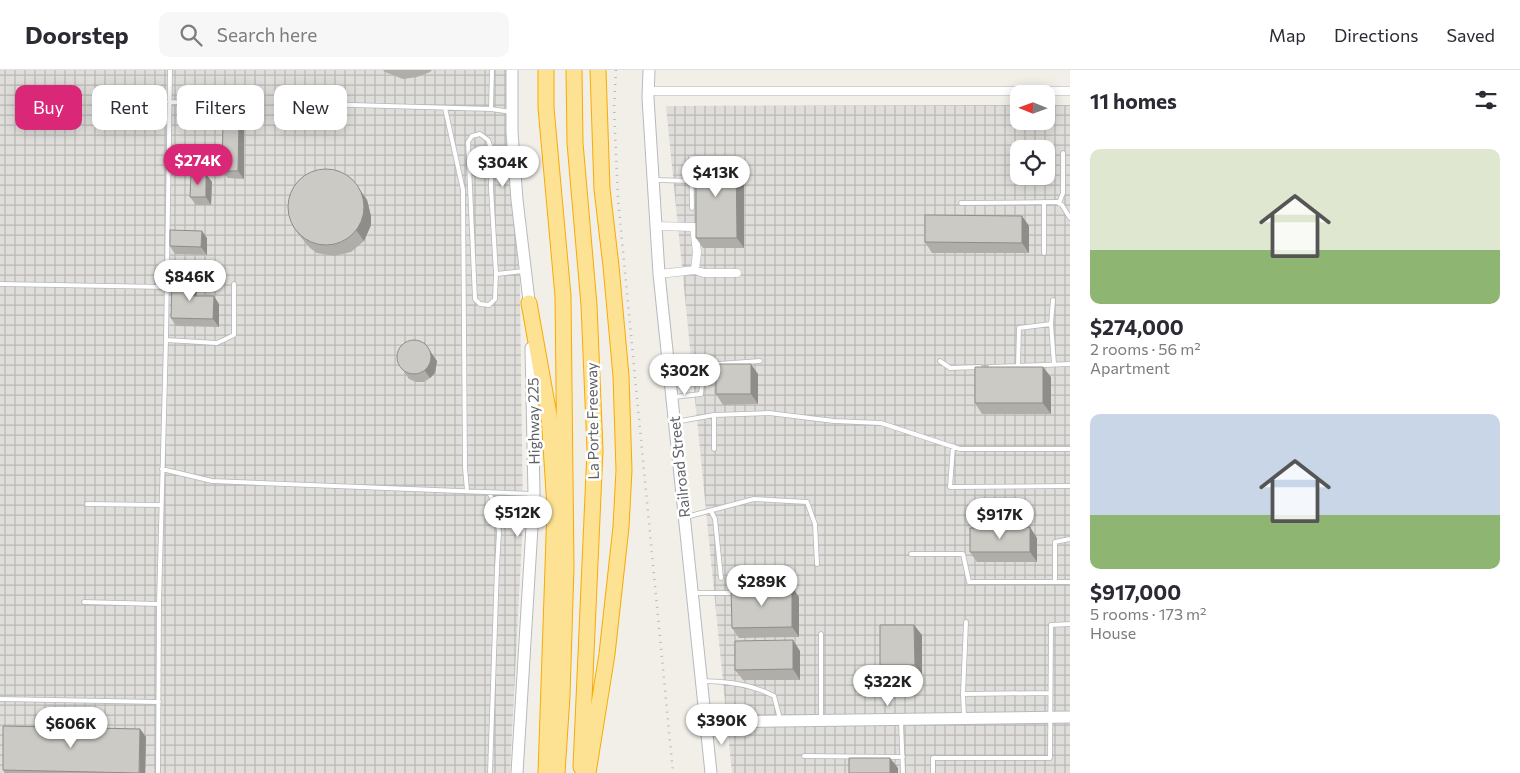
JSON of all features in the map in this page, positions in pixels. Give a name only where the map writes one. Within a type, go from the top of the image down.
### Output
[{"type":"highway","name":"La Porte Freeway","points":[[546,70],[546,108],[563,296],[566,567],[562,696],[557,773]]},
{"type":"highway","name":"La Porte Freeway","points":[[574,70],[575,143],[589,305],[595,450],[580,773]]},
{"type":"highway","points":[[588,773],[606,654],[621,527],[624,470],[621,376],[602,189],[598,70]]},
{"type":"highway","points":[[529,303],[549,415],[555,508],[546,773]]},
{"type":"street","name":"Highway 225","points":[[512,70],[515,171],[529,303],[534,398],[534,494],[517,773]]},
{"type":"street","name":"Railroad Street","points":[[649,70],[648,91],[659,274],[711,773]]},
{"type":"street","points":[[648,91],[1070,91]]},
{"type":"street","points":[[656,226],[694,227],[697,252],[695,270]]},
{"type":"street","points":[[659,274],[695,270],[704,273],[737,274]]},
{"type":"street","points":[[707,722],[1070,717]]},
{"type":"lane","points":[[158,773],[159,604],[166,340],[170,70]]},
{"type":"lane","points":[[491,109],[492,70]]},
{"type":"lane","points":[[169,102],[177,102]]},
{"type":"lane","points":[[347,105],[491,109],[512,112]]},
{"type":"lane","points":[[446,108],[463,190],[465,468],[467,490]]},
{"type":"lane","points":[[480,134],[488,140],[490,148],[496,274],[495,299],[489,305],[480,304],[475,299],[468,142],[472,136],[480,134]]},
{"type":"lane","points":[[1059,203],[1063,192],[1063,153]]},
{"type":"lane","points":[[692,208],[691,158],[701,158]]},
{"type":"lane","points":[[491,173],[515,171]]},
{"type":"lane","points":[[653,180],[692,180]]},
{"type":"lane","points":[[1044,202],[1044,253]]},
{"type":"lane","points":[[961,203],[1059,203],[1070,218]]},
{"type":"lane","points":[[496,274],[525,271]]},
{"type":"lane","points":[[0,284],[166,287]]},
{"type":"lane","points":[[166,340],[217,343],[234,335],[234,284]]},
{"type":"lane","points":[[1053,300],[1051,324],[1054,364]]},
{"type":"lane","points":[[1018,366],[1019,328],[1051,324]]},
{"type":"lane","points":[[672,397],[701,394],[704,365],[760,361]]},
{"type":"lane","points":[[940,361],[950,368],[1070,364]]},
{"type":"lane","points":[[675,422],[714,415],[769,413],[834,421],[882,422],[960,449],[1070,449]]},
{"type":"lane","points":[[714,415],[714,449]]},
{"type":"lane","points":[[953,446],[950,487],[1070,486]]},
{"type":"lane","points":[[162,469],[212,480],[534,494]]},
{"type":"lane","points":[[489,492],[496,509],[499,532],[496,568],[490,773]]},
{"type":"lane","points":[[684,518],[754,499],[808,502],[815,524],[817,564]]},
{"type":"lane","points":[[87,504],[161,505]]},
{"type":"lane","points":[[711,511],[715,519],[721,578]]},
{"type":"lane","points":[[1055,582],[1055,542],[1070,539]]},
{"type":"lane","points":[[911,554],[963,554],[970,582],[1070,582]]},
{"type":"lane","points":[[693,593],[739,594]]},
{"type":"lane","points":[[84,602],[159,604]]},
{"type":"lane","points":[[964,719],[963,694],[966,622]]},
{"type":"lane","points":[[933,773],[933,758],[1050,758],[1051,625],[1070,624]]},
{"type":"lane","points":[[821,634],[821,721]]},
{"type":"lane","points":[[702,681],[722,682],[764,691],[774,696],[780,721]]},
{"type":"lane","points":[[963,694],[1050,693]]},
{"type":"lane","points":[[0,699],[159,702]]},
{"type":"lane","points":[[901,720],[903,773]]},
{"type":"lane","points":[[804,756],[903,757]]},
{"type":"shaded area","points":[[0,70],[517,70],[523,519],[510,773],[0,773]]},
{"type":"shaded area","points":[[1010,105],[1010,130],[1055,130],[1055,105],[1070,105],[1070,773],[732,773],[666,106]]},
{"type":"building","points":[[223,130],[239,130],[238,171],[222,171]]},
{"type":"building","points":[[696,157],[736,158],[737,238],[696,238]]},
{"type":"building","points":[[326,169],[340,172],[353,180],[361,193],[364,207],[361,221],[353,234],[340,242],[326,245],[312,242],[299,234],[291,221],[288,207],[291,193],[299,180],[312,172]]},
{"type":"building","points":[[191,174],[206,174],[206,197],[190,197]]},
{"type":"building","points":[[925,215],[1022,216],[1022,243],[925,242]]},
{"type":"building","points":[[170,230],[202,231],[201,247],[170,246]]},
{"type":"building","points":[[172,278],[192,279],[191,296],[214,296],[213,319],[171,318]]},
{"type":"building","points":[[414,340],[421,341],[426,345],[430,350],[430,364],[426,369],[421,373],[414,374],[407,373],[402,369],[398,364],[397,357],[398,350],[402,345],[407,341]]},
{"type":"building","points":[[716,364],[751,364],[751,394],[716,394]]},
{"type":"building","points":[[975,367],[1043,367],[1043,403],[975,403]]},
{"type":"building","points":[[1030,527],[1030,552],[970,552],[970,528]]},
{"type":"building","points":[[731,587],[792,587],[792,627],[732,628]]},
{"type":"building","points":[[880,625],[914,625],[915,665],[880,665]]},
{"type":"building","points":[[793,640],[793,669],[735,670],[735,641]]},
{"type":"building","points":[[3,726],[140,729],[139,773],[3,770]]},
{"type":"building","points":[[849,758],[890,758],[890,773],[849,773]]},
{"type":"railway","points":[[616,70],[614,108],[618,199],[673,773]]}]
